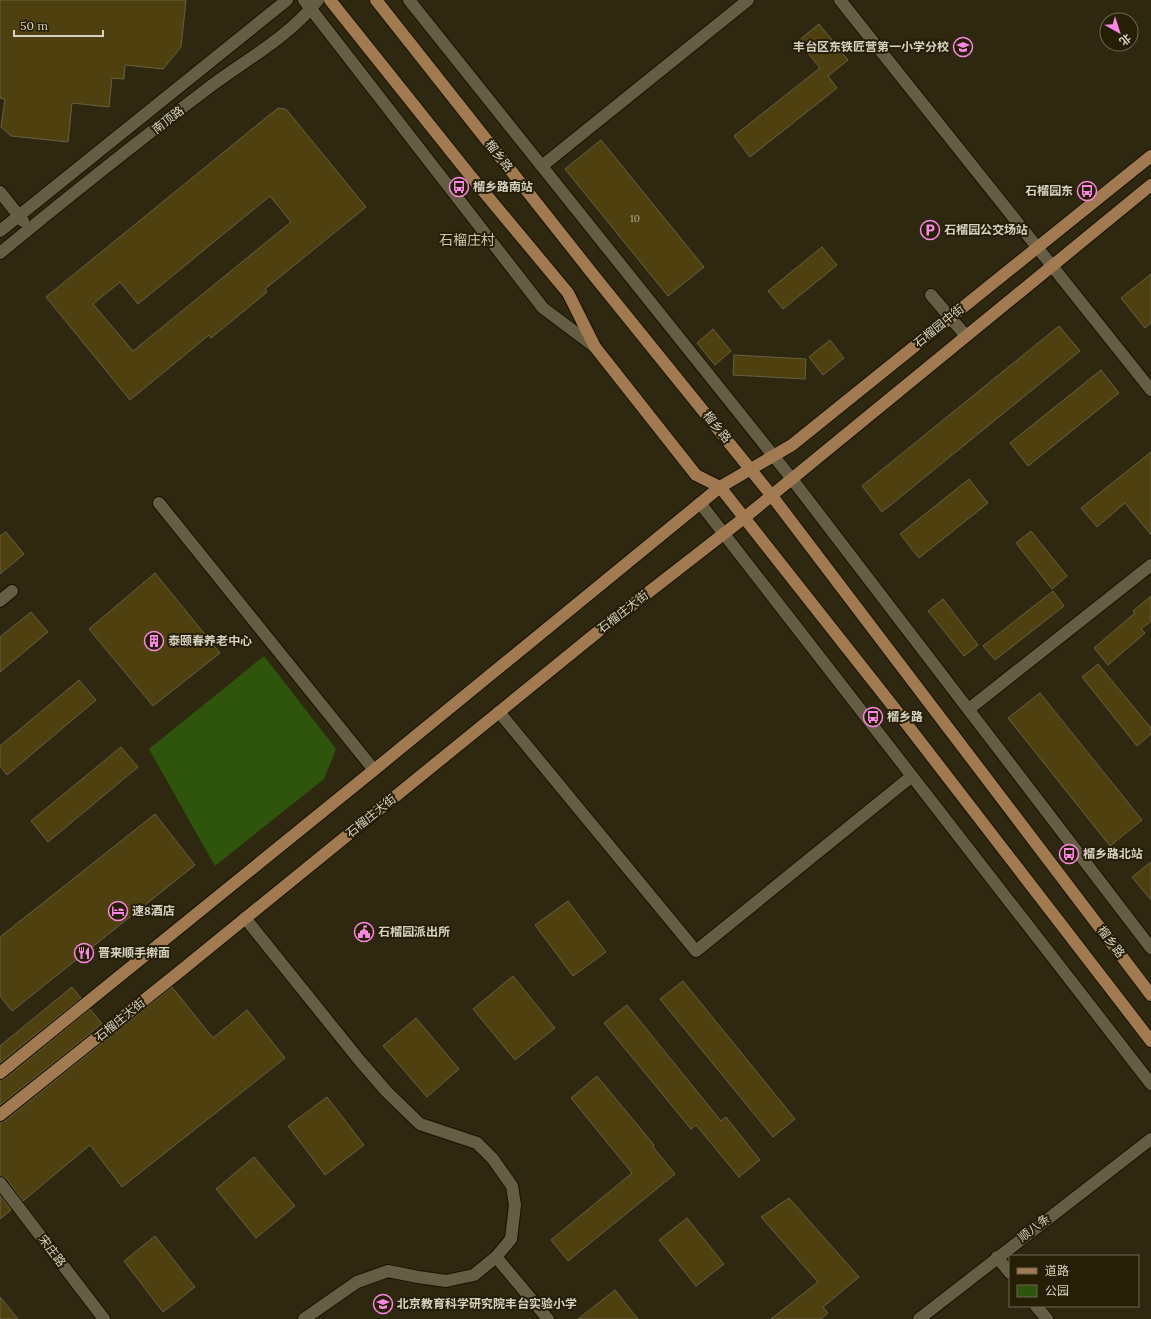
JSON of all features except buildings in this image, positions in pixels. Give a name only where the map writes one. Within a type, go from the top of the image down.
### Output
[{"type":"main road","points":[[330,0],[468,174],[568,293],[595,347],[696,475],[720,487],[892,705],[1151,1041]]},
{"type":"main road","name":"榴乡路","points":[[376,0],[595,277],[772,496],[1151,995]]},
{"type":"main road","name":"石榴园中街","points":[[720,487],[751,470],[792,444],[1151,156]]},
{"type":"main road","name":"石榴园中街","points":[[744,518],[1151,185]]},
{"type":"main road","points":[[0,1073],[720,487]]},
{"type":"main road","name":"石榴庄大街","points":[[0,1115],[600,630],[744,518]]},
{"type":"street","name":"南顶路","points":[[0,231],[287,0]]},
{"type":"street","points":[[409,0],[774,455],[1151,948]]},
{"type":"street","points":[[542,166],[748,0]]},
{"type":"street","points":[[840,0],[1151,390]]},
{"type":"street","name":"南顶路","points":[[0,253],[208,88],[268,47],[300,20],[311,3]]},
{"type":"street","points":[[311,3],[543,308],[595,347]]},
{"type":"street","points":[[1,195],[30,228]]},
{"type":"street","points":[[931,295],[966,336]]},
{"type":"street","points":[[159,503],[374,770]]},
{"type":"street","points":[[700,503],[1151,1084]]},
{"type":"street","points":[[969,709],[1151,565]]},
{"type":"street","points":[[0,601],[12,591]]},
{"type":"street","points":[[499,712],[696,951],[912,776]]},
{"type":"street","points":[[245,918],[386,1092],[420,1124],[477,1143],[494,1159],[512,1186],[515,1204],[512,1239],[496,1257],[474,1275],[446,1281],[388,1271],[357,1282],[304,1319]]},
{"type":"street","name":"顺八条","points":[[919,1319],[1151,1139]]},
{"type":"street","name":"宋庄路","points":[[0,1183],[104,1319]]},
{"type":"street","points":[[496,1257],[548,1319]]},
{"type":"street","points":[[997,1257],[1009,1272]]},
{"type":"street","points":[[1037,1307],[1047,1319]]},
{"type":"green space","points":[[264,656],[336,749],[324,779],[215,866],[149,749]]},
{"type":"place","name":"丰台区东铁匠营第一小学分校","points":[[963,47]]},
{"type":"place","name":"榴乡路南站","points":[[459,187]]},
{"type":"place","name":"石榴园东","points":[[1087,191]]},
{"type":"place","name":"石榴园公交场站","points":[[930,230]]},
{"type":"place","name":"泰颐春养老中心","points":[[154,641]]},
{"type":"place","name":"榴乡路","points":[[873,717]]},
{"type":"place","name":"榴乡路北站","points":[[1069,854]]},
{"type":"place","name":"速8酒店","points":[[118,911]]},
{"type":"place","name":"石榴园派出所","points":[[364,932]]},
{"type":"place","name":"晋来顺手擀面","points":[[84,953]]},
{"type":"place","name":"北京教育科学研究院丰台实验小学","points":[[383,1304]]},
{"type":"district","name":"石榴庄村","points":[[467,240]]}]
